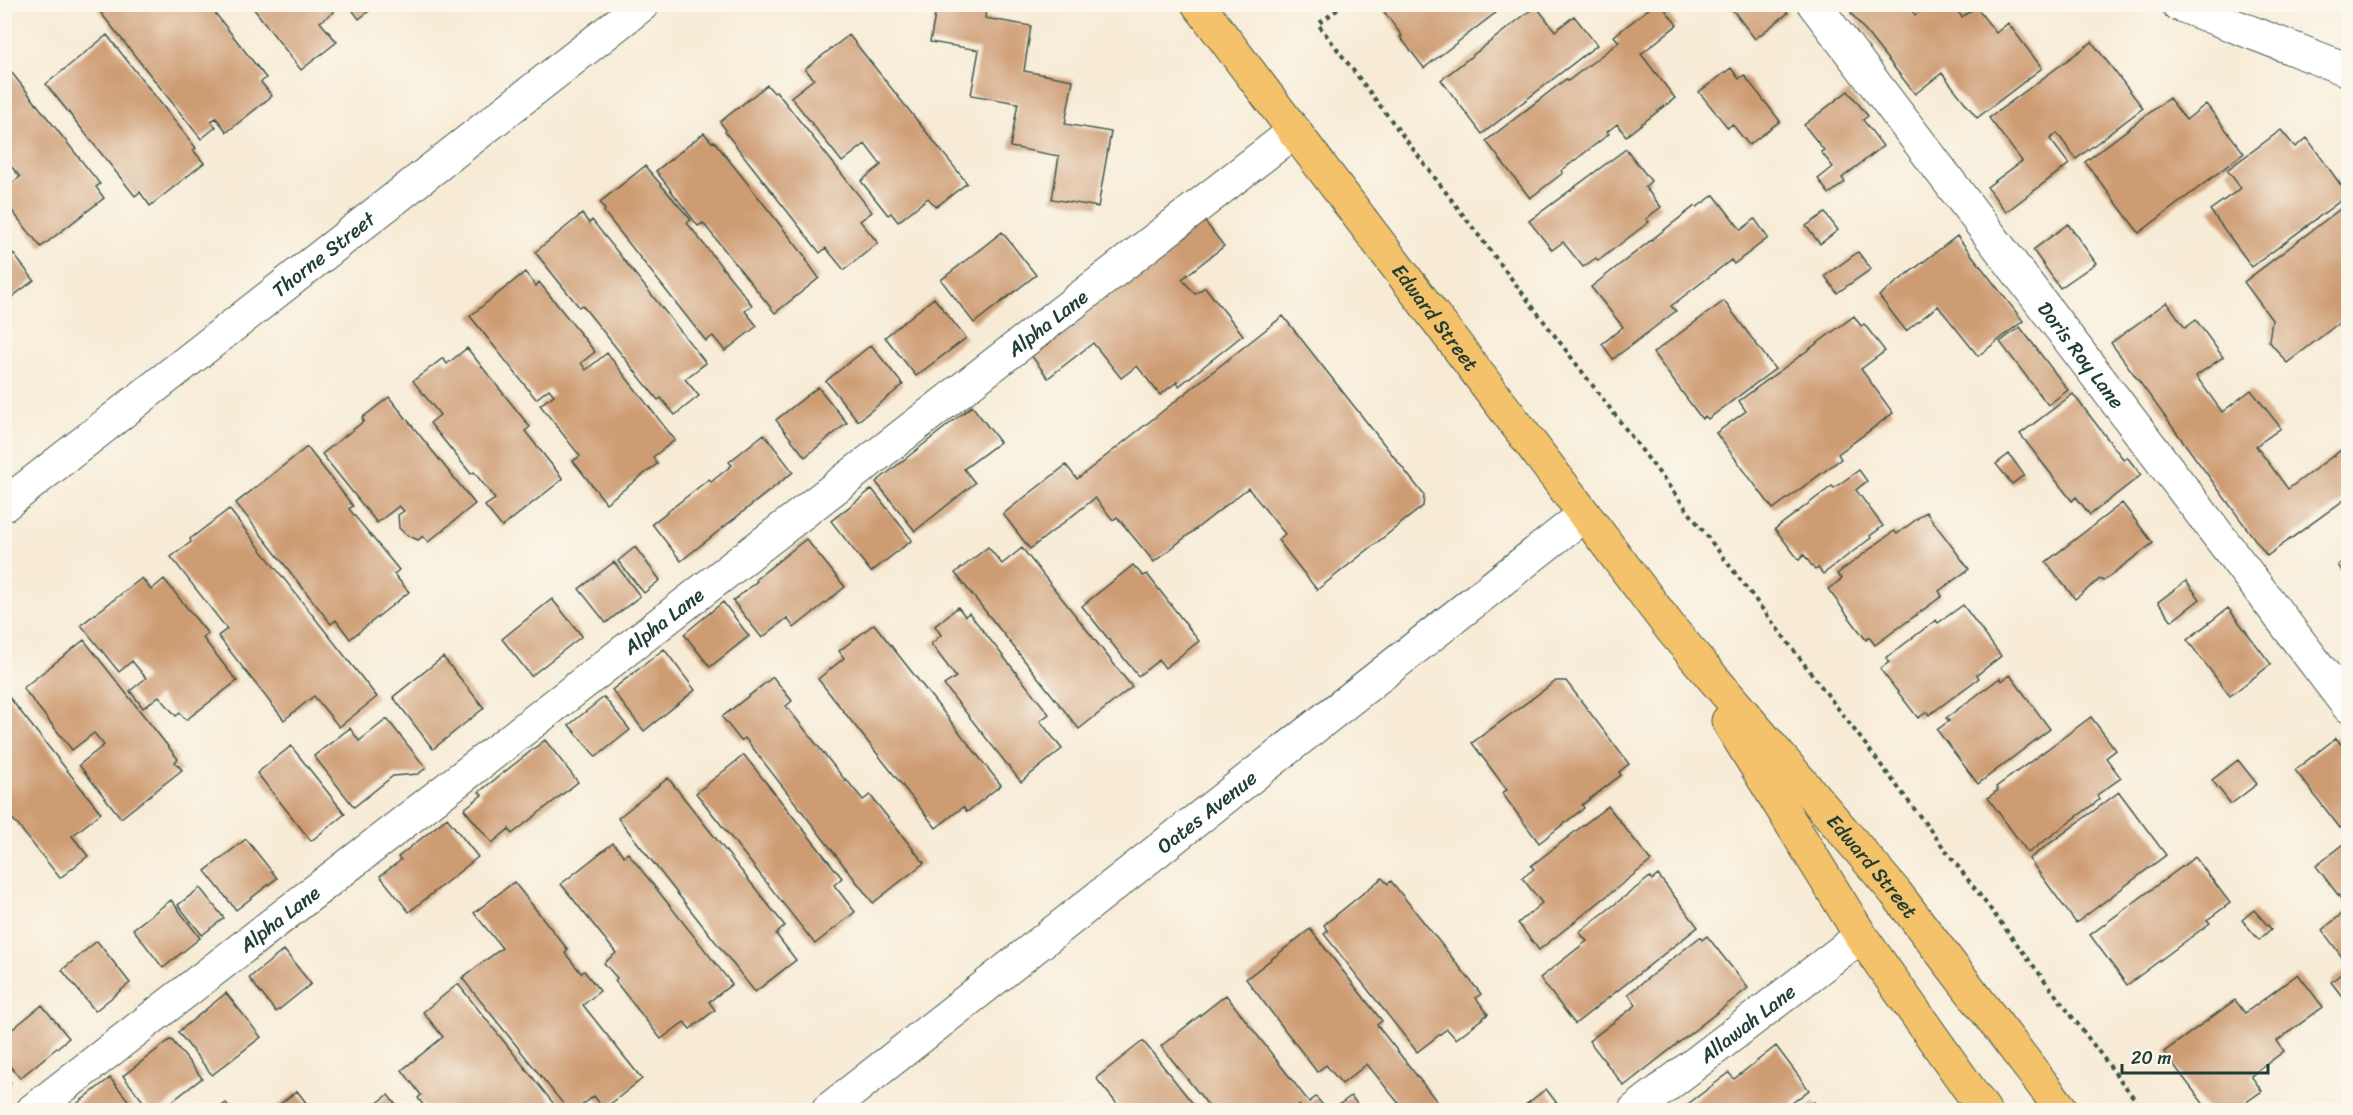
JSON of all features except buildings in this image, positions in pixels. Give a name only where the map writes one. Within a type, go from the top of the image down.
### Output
[{"type":"highway","name":"Edward Street","points":[[1198,4],[1672,630],[1894,892],[2062,1110]]},
{"type":"highway","name":"Edward Street","points":[[1672,630],[1861,936],[1984,1110]]},
{"type":"street","name":"Thorne Street","points":[[4,505],[643,4]]},
{"type":"street","name":"Doris Roy Lane","points":[[1814,4],[2349,706]]},
{"type":"street","points":[[2178,4],[2349,70]]},
{"type":"street","name":"Alpha Lane","points":[[33,1110],[1295,131]]},
{"type":"street","name":"Oates Avenue","points":[[828,1110],[1584,514]]},
{"type":"street","name":"Allawah Lane","points":[[1635,1110],[1861,936]]},
{"type":"path","points":[[1345,4],[1318,24],[2142,1110]]}]
